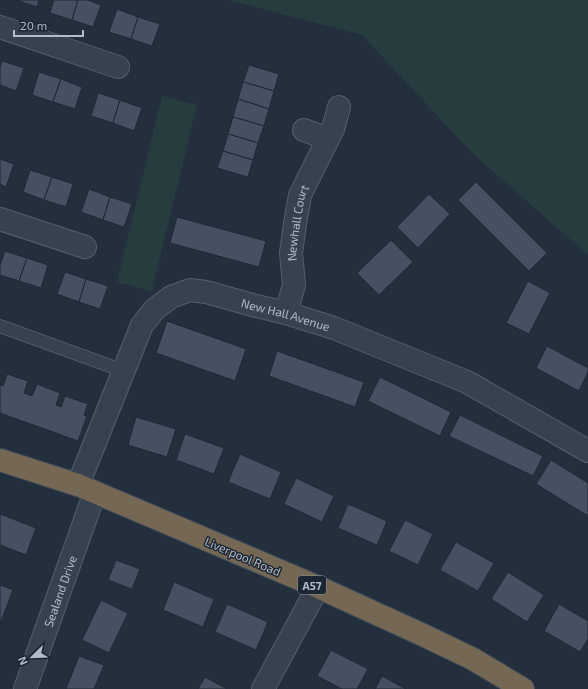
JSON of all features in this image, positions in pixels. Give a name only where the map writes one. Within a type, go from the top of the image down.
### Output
[{"type":"highway","name":"Liverpool Road","points":[[0,460],[87,489],[318,587],[455,650],[523,689]]},
{"type":"street","points":[[0,27],[118,67]]},
{"type":"street","name":"Newhall Court","points":[[286,313],[294,285],[291,253],[300,195],[333,129],[339,107]]},
{"type":"street","points":[[304,130],[328,139]]},
{"type":"street","points":[[0,219],[85,247]]},
{"type":"street","name":"New Hall Avenue","points":[[87,489],[124,371],[142,325],[155,309],[171,296],[190,290],[206,292],[286,313],[334,328],[467,382],[588,451]]},
{"type":"street","name":"Sealand Drive","points":[[25,689],[87,489]]},
{"type":"street","points":[[262,689],[318,587]]},
{"type":"lane","points":[[0,326],[124,371]]},
{"type":"green space","points":[[228,0],[588,0],[588,255],[472,153],[362,35]]},
{"type":"green space","points":[[162,96],[197,105],[152,291],[117,282]]},
{"type":"building","points":[[16,0],[39,0],[37,7]]},
{"type":"building","points":[[54,0],[78,0],[72,20],[50,13]]},
{"type":"building","points":[[78,0],[88,0],[101,5],[93,27],[72,20]]},
{"type":"building","points":[[117,9],[138,17],[131,39],[109,32]]},
{"type":"building","points":[[138,17],[160,24],[152,46],[131,39]]},
{"type":"building","points":[[2,61],[24,68],[16,91],[0,85],[0,67]]},
{"type":"building","points":[[249,65],[279,74],[274,91],[243,82]]},
{"type":"building","points":[[39,72],[61,79],[53,102],[32,95]]},
{"type":"building","points":[[61,79],[82,87],[75,109],[53,102]]},
{"type":"building","points":[[243,82],[274,91],[269,109],[238,99]]},
{"type":"building","points":[[98,93],[120,100],[113,123],[91,116]]},
{"type":"building","points":[[238,99],[269,109],[264,126],[233,117]]},
{"type":"building","points":[[120,100],[142,108],[134,131],[113,123]]},
{"type":"building","points":[[233,117],[264,126],[258,143],[228,134]]},
{"type":"building","points":[[228,134],[258,143],[253,160],[223,151]]},
{"type":"building","points":[[223,151],[253,160],[248,177],[217,168]]},
{"type":"building","points":[[0,159],[14,164],[6,187],[0,184]]},
{"type":"building","points":[[30,170],[52,177],[44,200],[23,192]]},
{"type":"building","points":[[52,177],[73,184],[66,207],[44,200]]},
{"type":"building","points":[[476,182],[547,253],[529,271],[458,200]]},
{"type":"building","points":[[89,189],[110,197],[103,220],[81,212]]},
{"type":"building","points":[[429,194],[450,214],[418,248],[397,227]]},
{"type":"building","points":[[110,197],[132,204],[124,227],[103,220]]},
{"type":"building","points":[[177,217],[266,241],[259,267],[170,243]]},
{"type":"building","points":[[391,240],[413,262],[379,295],[357,273]]},
{"type":"building","points":[[5,251],[27,258],[19,281],[0,275],[0,265]]},
{"type":"building","points":[[27,258],[48,265],[41,288],[19,281]]},
{"type":"building","points":[[65,272],[86,279],[79,302],[57,294]]},
{"type":"building","points":[[86,279],[108,286],[100,309],[79,302]]},
{"type":"building","points":[[528,281],[550,293],[529,334],[506,323]]},
{"type":"building","points":[[167,321],[246,349],[235,381],[156,353]]},
{"type":"building","points":[[547,346],[588,368],[588,372],[579,391],[536,368]]},
{"type":"building","points":[[277,351],[364,382],[355,407],[269,376]]},
{"type":"building","points":[[7,374],[28,381],[24,393],[32,396],[37,384],[60,393],[56,405],[61,407],[65,396],[88,404],[84,415],[87,416],[78,441],[0,413],[0,385],[3,386]]},
{"type":"building","points":[[380,377],[451,412],[440,436],[368,401]]},
{"type":"building","points":[[460,415],[543,456],[533,476],[449,436]]},
{"type":"building","points":[[136,417],[176,429],[167,457],[128,445]]},
{"type":"building","points":[[185,434],[224,448],[214,474],[176,460]]},
{"type":"building","points":[[240,454],[281,472],[270,499],[228,482]]},
{"type":"building","points":[[551,460],[588,483],[588,516],[536,484]]},
{"type":"building","points":[[296,478],[334,496],[322,522],[284,504]]},
{"type":"building","points":[[348,504],[387,521],[377,545],[338,528]]},
{"type":"building","points":[[0,514],[36,528],[26,555],[0,545]]},
{"type":"building","points":[[405,520],[433,534],[418,565],[389,551]]},
{"type":"building","points":[[456,542],[494,563],[478,591],[440,570]]},
{"type":"building","points":[[116,560],[140,569],[132,589],[108,580]]},
{"type":"building","points":[[508,572],[544,595],[527,622],[491,599]]},
{"type":"building","points":[[174,582],[214,599],[203,627],[163,610]]},
{"type":"building","points":[[0,585],[13,590],[0,624]]},
{"type":"building","points":[[101,600],[128,613],[109,653],[82,640]]},
{"type":"building","points":[[227,604],[268,622],[256,650],[215,632]]},
{"type":"building","points":[[559,604],[588,621],[588,639],[580,652],[544,631]]},
{"type":"building","points":[[331,650],[368,669],[357,689],[342,689],[317,676]]},
{"type":"building","points":[[79,656],[104,665],[94,689],[66,689]]},
{"type":"building","points":[[382,676],[406,689],[375,689]]},
{"type":"building","points":[[205,677],[227,689],[198,689]]}]
